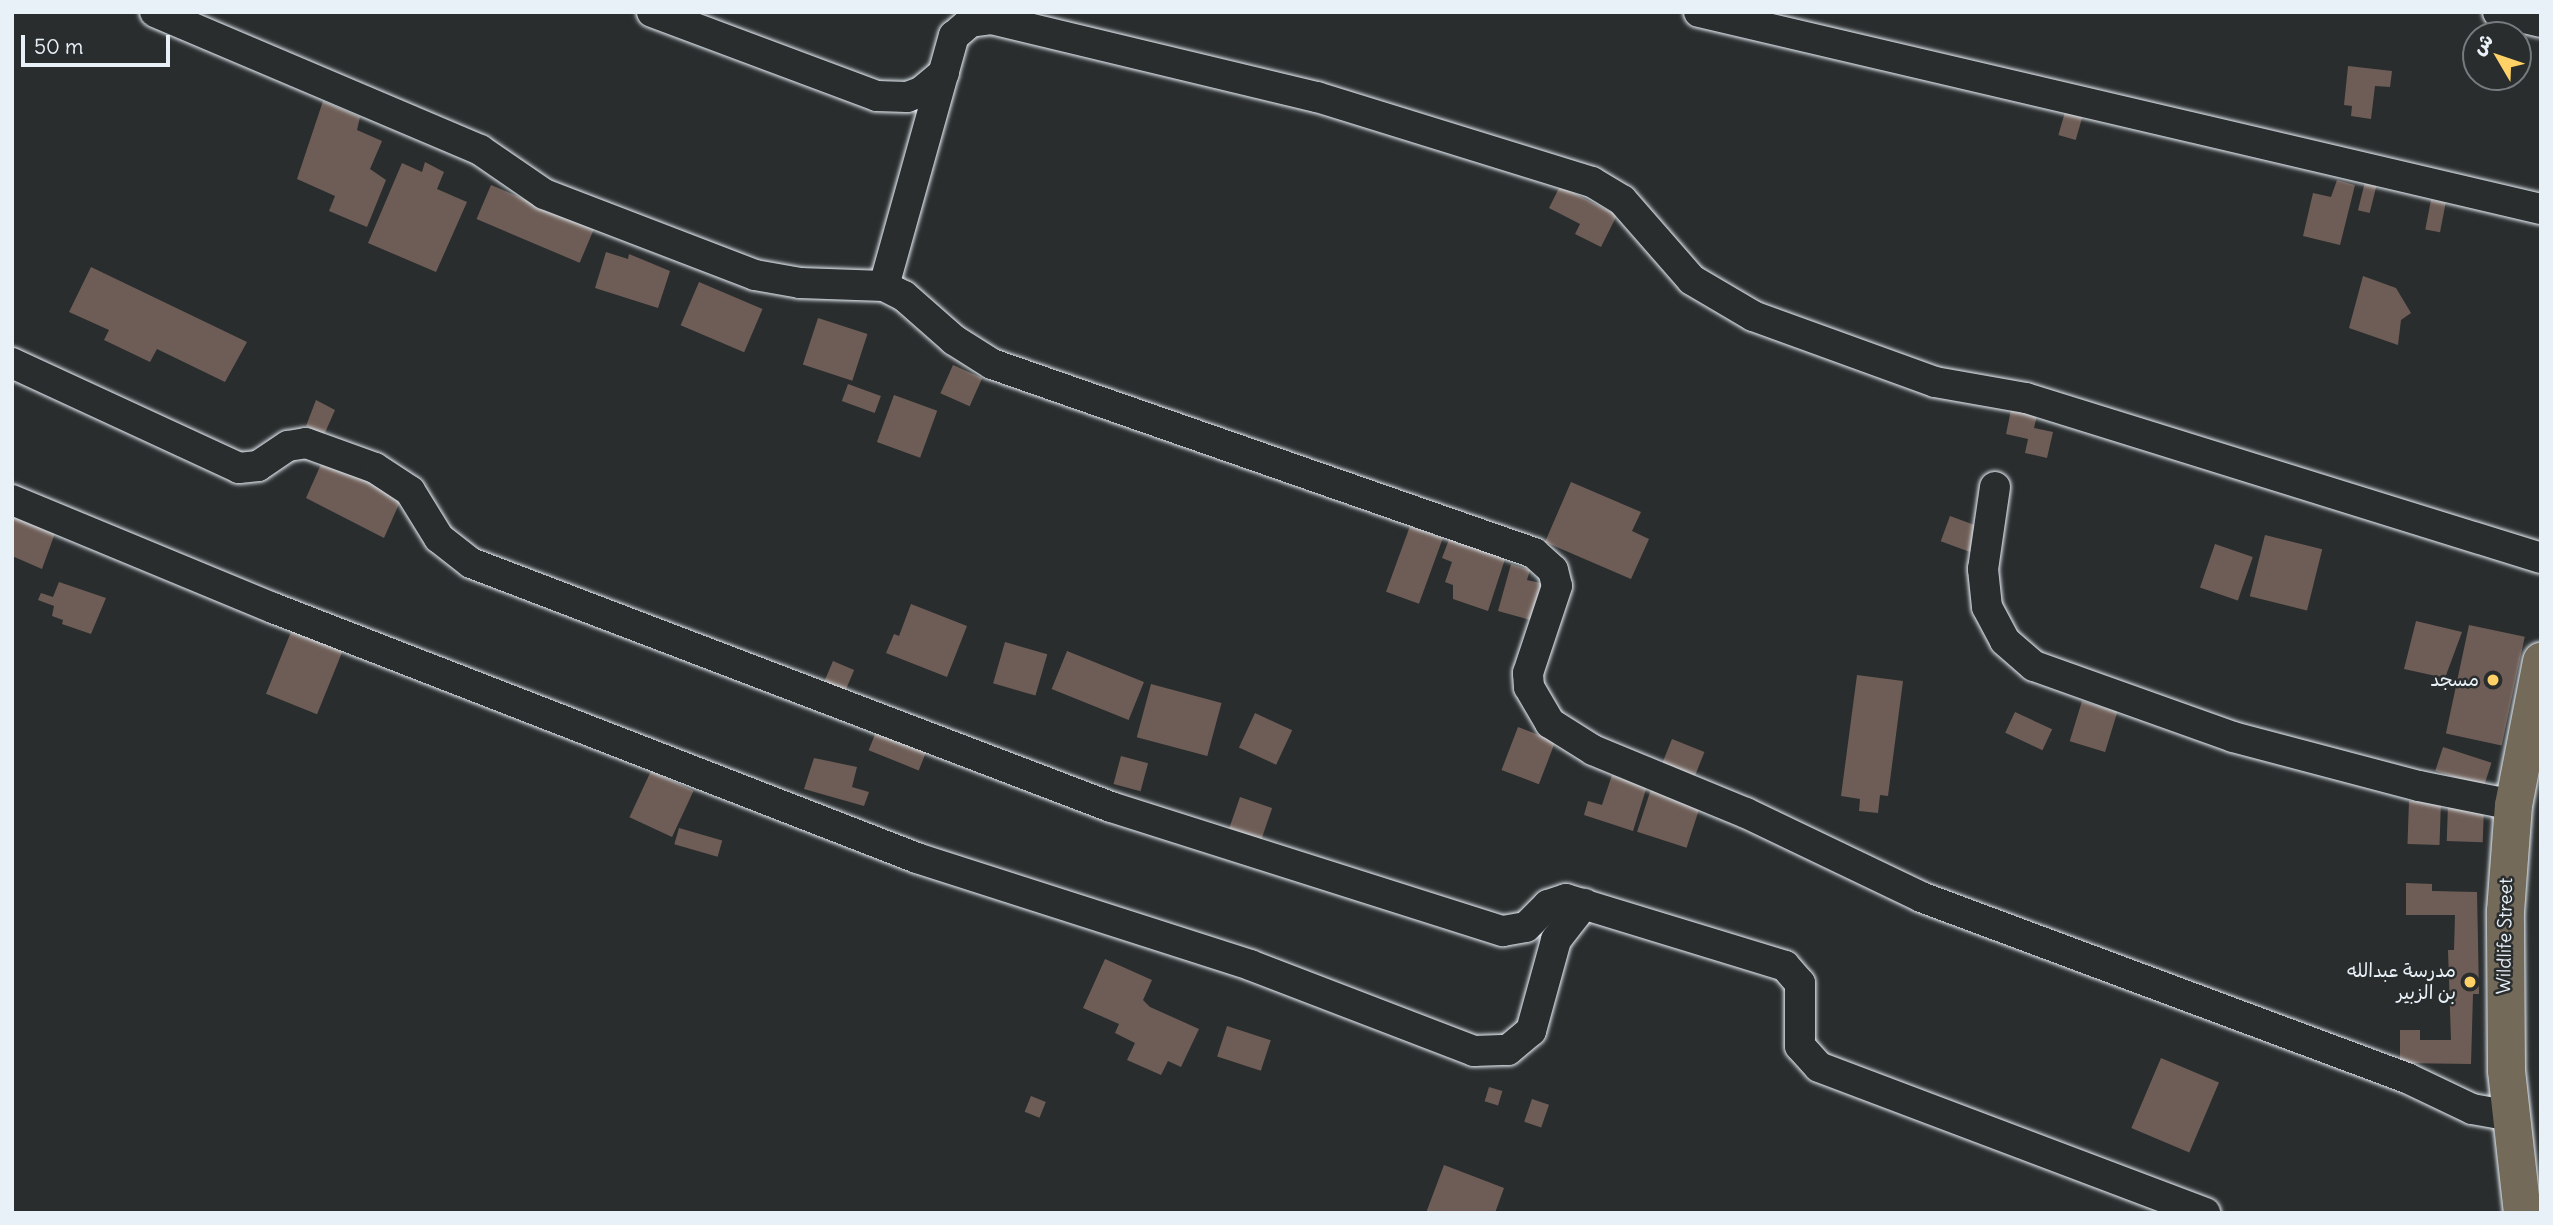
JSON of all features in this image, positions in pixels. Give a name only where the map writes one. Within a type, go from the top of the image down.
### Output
[{"type":"main road","name":"Wildlife Street","points":[[2528,1209],[2511,1116],[2504,964],[2512,804],[2541,661]]},
{"type":"street","points":[[155,12],[480,150],[544,194],[755,275],[800,283],[884,286],[904,296],[954,340],[992,364],[1542,557],[1553,570],[1557,586],[1528,673],[1533,701],[1550,723],[1616,762],[1746,813],[1920,897],[2407,1078],[2472,1109],[2511,1116]]},
{"type":"street","points":[[652,12],[877,96],[907,97],[921,92],[944,73]]},
{"type":"street","points":[[1699,12],[2541,209]]},
{"type":"street","points":[[2498,12],[2541,22]]},
{"type":"street","points":[[884,286],[954,36],[970,22],[1015,19],[1317,97],[1592,182],[1622,200],[1692,280],[1754,316],[1935,382],[2026,398],[2541,558]]},
{"type":"street","points":[[12,363],[239,468],[258,466],[288,446],[306,443],[375,468],[410,491],[439,538],[471,563],[1111,807],[1503,931],[1526,927],[1553,901],[1584,904],[1792,970],[1801,991],[1800,1046],[1819,1067],[2205,1213]]},
{"type":"street","points":[[1996,487],[1983,569],[1987,607],[2005,642],[2034,666],[2233,737],[2418,786],[2512,804]]},
{"type":"street","points":[[12,500],[273,608],[858,835],[1009,889],[1273,973],[1474,1051],[1507,1050],[1531,1031],[1556,940],[1584,904]]},
{"type":"building","points":[[2348,66],[2392,71],[2390,87],[2375,86],[2371,119],[2351,116],[2352,106],[2344,105]]},
{"type":"building","points":[[323,101],[360,117],[357,130],[382,141],[370,169],[386,180],[367,227],[329,211],[335,196],[297,179]]},
{"type":"building","points":[[2065,112],[2082,117],[2076,140],[2058,135]]},
{"type":"building","points":[[425,162],[444,172],[437,189],[467,202],[436,272],[368,243],[402,163],[422,172]]},
{"type":"building","points":[[2337,180],[2355,185],[2340,245],[2303,236],[2313,193],[2331,197]]},
{"type":"building","points":[[2365,182],[2377,185],[2370,213],[2358,210]]},
{"type":"building","points":[[491,185],[594,229],[580,263],[477,219]]},
{"type":"building","points":[[1560,186],[1617,215],[1601,247],[1575,234],[1580,224],[1549,208]]},
{"type":"building","points":[[2431,200],[2446,203],[2440,232],[2425,229]]},
{"type":"building","points":[[606,252],[628,259],[629,254],[670,271],[658,308],[595,288]]},
{"type":"building","points":[[91,267],[247,342],[225,382],[157,349],[150,362],[104,340],[109,330],[69,312]]},
{"type":"building","points":[[2363,276],[2396,288],[2411,313],[2401,320],[2398,345],[2349,328]]},
{"type":"building","points":[[699,282],[763,309],[744,352],[681,325]]},
{"type":"building","points":[[818,318],[867,334],[852,381],[803,365]]},
{"type":"building","points":[[953,365],[982,378],[970,406],[940,393]]},
{"type":"building","points":[[848,384],[881,396],[875,413],[842,401]]},
{"type":"building","points":[[894,395],[937,411],[920,458],[877,442]]},
{"type":"building","points":[[316,400],[335,410],[324,435],[306,426]]},
{"type":"building","points":[[2012,405],[2038,411],[2034,428],[2053,432],[2047,458],[2025,453],[2028,439],[2006,434]]},
{"type":"building","points":[[322,462],[403,495],[384,538],[306,498]]},
{"type":"building","points":[[1571,482],[1641,512],[1632,531],[1649,539],[1631,579],[1545,542]]},
{"type":"building","points":[[12,513],[55,533],[42,569],[12,556]]},
{"type":"building","points":[[1950,516],[1985,529],[1976,554],[1941,541]]},
{"type":"building","points":[[1410,526],[1443,538],[1419,604],[1386,592]]},
{"type":"building","points":[[1451,534],[1507,553],[1488,611],[1453,599],[1453,585],[1445,582],[1452,562],[1442,558]]},
{"type":"building","points":[[2265,535],[2322,549],[2307,610],[2250,596]]},
{"type":"building","points":[[2215,544],[2253,557],[2238,601],[2200,587]]},
{"type":"building","points":[[1511,564],[1530,570],[1527,580],[1545,584],[1534,621],[1498,611]]},
{"type":"building","points":[[59,582],[106,598],[91,634],[62,624],[63,620],[52,616],[54,606],[38,600],[41,593],[53,597]]},
{"type":"building","points":[[911,604],[967,626],[947,677],[886,653],[894,634],[899,636]]},
{"type":"building","points":[[2416,621],[2462,632],[2445,678],[2404,669]]},
{"type":"building","points":[[2469,625],[2525,637],[2502,745],[2446,734]]},
{"type":"building","points":[[293,627],[344,648],[317,714],[266,694]]},
{"type":"building","points":[[1005,642],[1047,654],[1035,695],[993,683]]},
{"type":"building","points":[[1067,651],[1144,682],[1129,720],[1052,689]]},
{"type":"building","points":[[833,661],[854,670],[845,692],[824,683]]},
{"type":"building","points":[[1857,675],[1903,681],[1888,796],[1880,795],[1878,813],[1859,811],[1860,799],[1841,796]]},
{"type":"building","points":[[1151,684],[1222,703],[1207,756],[1137,737]]},
{"type":"building","points":[[2082,701],[2117,712],[2105,752],[2070,741]]},
{"type":"building","points":[[2015,712],[2052,729],[2042,750],[2005,733]]},
{"type":"building","points":[[1255,713],[1292,730],[1276,765],[1239,747]]},
{"type":"building","points":[[878,727],[928,747],[919,770],[869,750]]},
{"type":"building","points":[[1518,727],[1555,741],[1539,784],[1502,770]]},
{"type":"building","points":[[1672,739],[1704,752],[1692,783],[1660,770]]},
{"type":"building","points":[[2443,747],[2492,763],[2484,787],[2435,771]]},
{"type":"building","points":[[1121,756],[1148,763],[1141,791],[1113,784]]},
{"type":"building","points":[[814,758],[857,767],[852,787],[869,792],[864,806],[804,789]]},
{"type":"building","points":[[651,771],[694,791],[672,837],[629,817]]},
{"type":"building","points":[[1612,775],[1647,786],[1633,831],[1584,815],[1588,801],[1602,805]]},
{"type":"building","points":[[1651,789],[1700,805],[1687,848],[1637,832]]},
{"type":"building","points":[[1240,797],[1272,808],[1261,839],[1229,828]]},
{"type":"building","points":[[2409,801],[2441,802],[2439,845],[2407,844]]},
{"type":"building","points":[[2448,805],[2484,806],[2483,842],[2447,841]]},
{"type":"building","points":[[679,828],[722,840],[718,857],[674,844]]},
{"type":"building","points":[[2406,883],[2432,884],[2432,891],[2477,892],[2479,994],[2473,994],[2471,1064],[2400,1063],[2400,1030],[2420,1030],[2420,1040],[2451,1040],[2448,950],[2454,950],[2455,915],[2406,915]]},
{"type":"building","points":[[1105,959],[1152,980],[1143,1000],[1150,1007],[1199,1029],[1181,1067],[1168,1061],[1161,1075],[1127,1060],[1135,1043],[1115,1033],[1119,1024],[1083,1008]]},
{"type":"building","points":[[1227,1026],[1271,1040],[1261,1071],[1217,1056]]},
{"type":"building","points":[[2161,1058],[2219,1083],[2189,1153],[2131,1128]]},
{"type":"building","points":[[1489,1087],[1502,1091],[1498,1105],[1485,1101]]},
{"type":"building","points":[[1031,1096],[1046,1102],[1039,1118],[1025,1112]]},
{"type":"building","points":[[1532,1099],[1549,1105],[1541,1128],[1524,1122]]},
{"type":"building","points":[[1444,1165],[1504,1188],[1495,1213],[1426,1213]]},
{"type":"place","name":"مسجد","points":[[2493,680]]},
{"type":"place","name":"مدرسة عبدالله بن الزبير","points":[[2470,982]]}]
